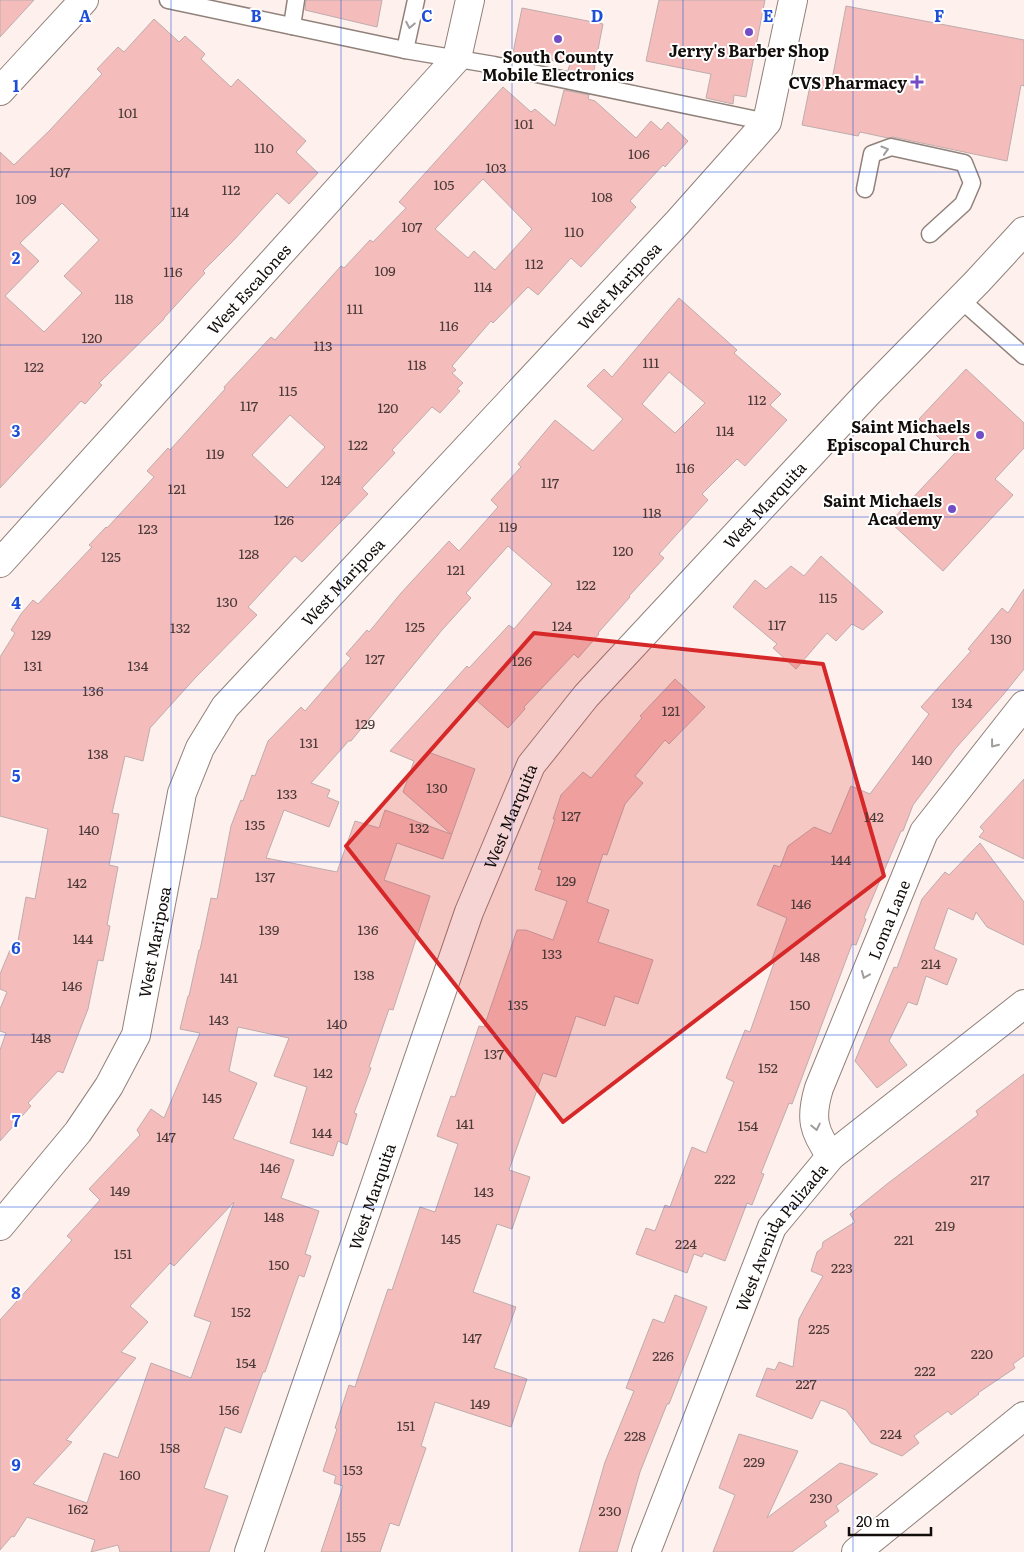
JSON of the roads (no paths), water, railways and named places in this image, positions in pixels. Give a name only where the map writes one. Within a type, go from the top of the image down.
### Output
[{"type":"street","points":[[0,91],[84,0]]},
{"type":"street","points":[[458,58],[470,0]]},
{"type":"street","name":"West Mariposa","points":[[0,1226],[78,1132],[109,1086],[136,1035],[182,793],[200,748],[225,707],[678,222],[767,122],[793,0]]},
{"type":"street","name":"West Escalones","points":[[0,563],[458,58]]},
{"type":"street","name":"West Marquita","points":[[250,1552],[469,912],[531,765],[592,689],[866,394],[1024,231]]},
{"type":"street","name":"Loma Lane","points":[[831,1156],[820,1140],[815,1128],[813,1106],[924,832],[1024,705]]},
{"type":"street","name":"West Avenida Palizada","points":[[646,1552],[772,1227],[831,1156],[1024,1004]]},
{"type":"street","points":[[856,1552],[1024,1416]]},
{"type":"lane","points":[[168,0],[405,50],[458,58],[767,122]]},
{"type":"lane","points":[[292,26],[296,0]]},
{"type":"lane","points":[[405,50],[416,0]]},
{"type":"lane","points":[[865,189],[872,154],[891,147],[964,163],[972,183],[963,204],[930,234]]},
{"type":"lane","points":[[960,298],[1024,356]]},
{"type":"place","name":"Jerry's Barber Shop","points":[[749,32]]},
{"type":"place","name":"South County Mobile Electronics","points":[[558,39]]},
{"type":"place","name":"CVS Pharmacy","points":[[917,82]]},
{"type":"place","name":"Saint Michaels Episcopal Church","points":[[980,435]]},
{"type":"place","name":"Saint Michaels Academy","points":[[952,509]]}]
